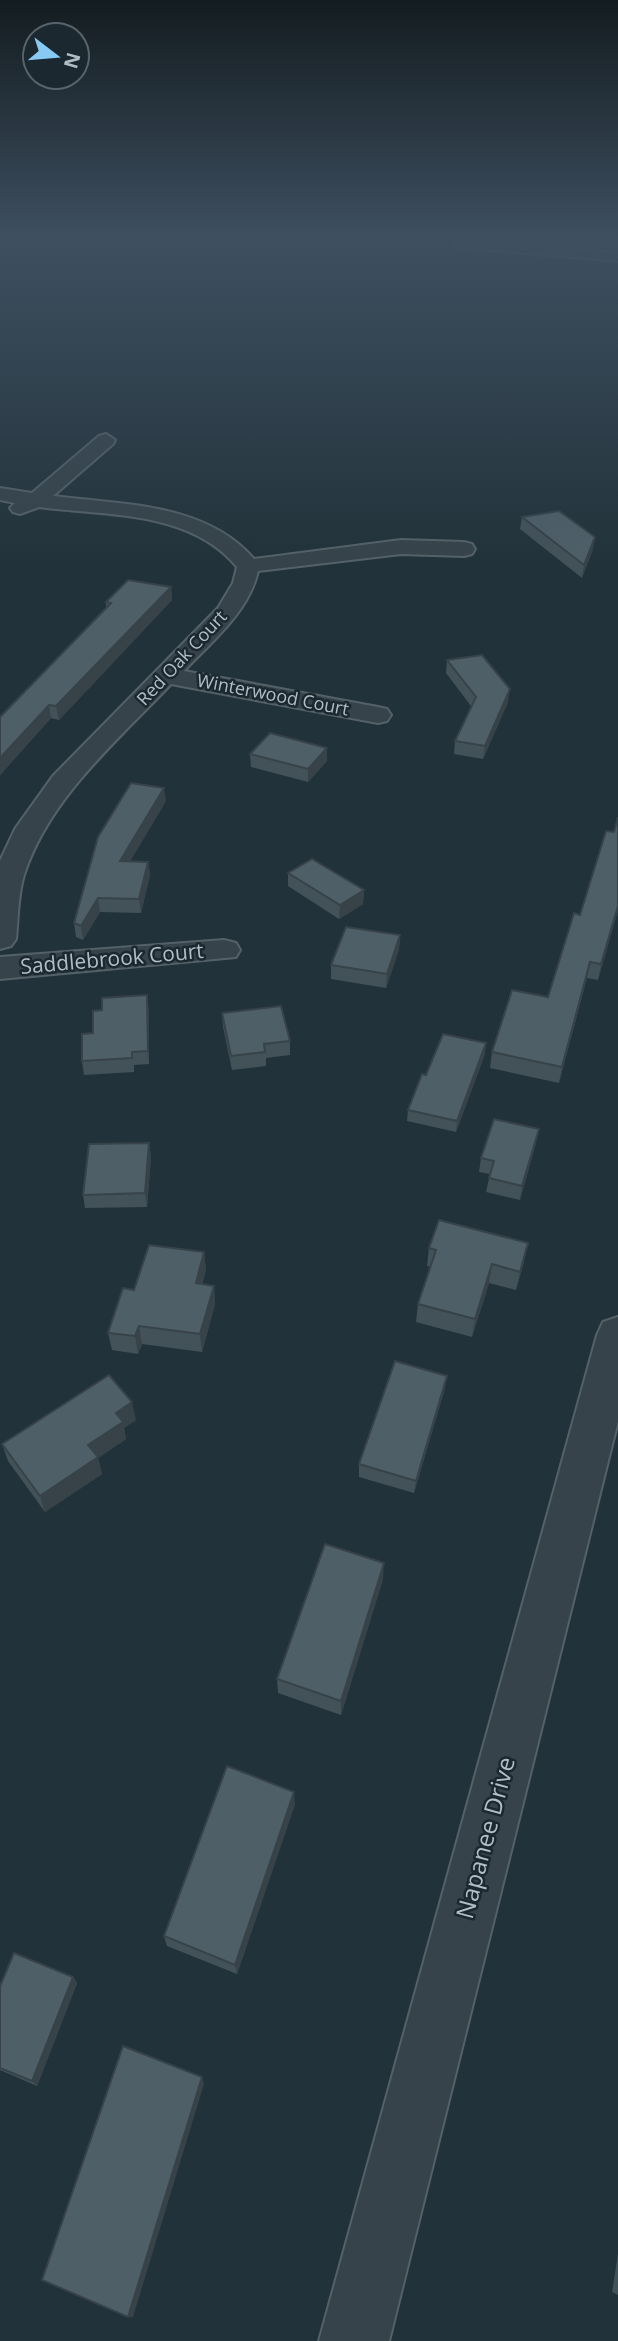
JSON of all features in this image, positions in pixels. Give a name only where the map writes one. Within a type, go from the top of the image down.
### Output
[{"type":"street","points":[[0,520],[36,500],[106,440]]},
{"type":"street","points":[[0,494],[152,514],[187,522],[227,542],[237,550],[248,566],[401,547],[464,549]]},
{"type":"street","name":"Red Oak Court","points":[[0,939],[8,876],[30,829],[63,782],[227,612],[244,583],[248,566]]},
{"type":"street","name":"Winterwood Court","points":[[168,676],[379,715]]},
{"type":"street","name":"Saddlebrook Court","points":[[0,968],[224,950]]},
{"type":"street","name":"Napanee Drive","points":[[354,2341],[617,1341]]},
{"type":"building","points":[[559,511],[595,537],[584,565],[522,517]]},
{"type":"building","points":[[128,580],[171,587],[56,706],[49,705],[0,758],[0,717],[111,603],[106,602]]},
{"type":"building","points":[[482,655],[510,689],[485,746],[455,741],[476,697],[447,660]]},
{"type":"building","points":[[270,733],[327,748],[308,769],[250,754]]},
{"type":"building","points":[[131,783],[164,788],[120,861],[148,862],[139,899],[98,898],[81,926],[74,923],[98,837]]},
{"type":"building","points":[[618,817],[618,906],[601,964],[590,962],[562,1067],[492,1052],[512,990],[548,997],[574,913],[580,915],[606,831],[614,832]]},
{"type":"building","points":[[312,859],[364,890],[340,905],[288,873]]},
{"type":"building","points":[[346,927],[400,935],[387,974],[331,965]]},
{"type":"building","points":[[147,995],[148,1051],[132,1052],[132,1058],[82,1061],[82,1034],[93,1033],[93,1011],[102,1010],[102,998]]},
{"type":"building","points":[[281,1006],[290,1041],[264,1044],[265,1052],[231,1056],[222,1013]]},
{"type":"building","points":[[443,1034],[486,1043],[457,1121],[408,1110],[422,1074],[426,1075]]},
{"type":"building","points":[[494,1119],[539,1129],[522,1186],[489,1178],[494,1161],[481,1158]]},
{"type":"building","points":[[149,1143],[145,1193],[83,1195],[89,1144]]},
{"type":"building","points":[[439,1220],[528,1243],[520,1272],[492,1264],[475,1319],[418,1304],[436,1250],[429,1248]]},
{"type":"building","points":[[149,1245],[204,1252],[196,1283],[214,1286],[200,1334],[139,1326],[135,1336],[108,1333],[123,1288],[134,1290]]},
{"type":"building","points":[[395,1361],[447,1376],[416,1481],[359,1464]]},
{"type":"building","points":[[109,1375],[132,1402],[116,1413],[123,1422],[88,1445],[98,1457],[40,1496],[2,1444]]},
{"type":"building","points":[[325,1544],[384,1563],[341,1701],[277,1679]]},
{"type":"building","points":[[227,1766],[294,1792],[235,1965],[164,1936]]},
{"type":"building","points":[[14,1953],[73,1977],[32,2081],[0,2068],[0,1986]]},
{"type":"building","points":[[123,2046],[202,2077],[128,2317],[42,2280]]}]
